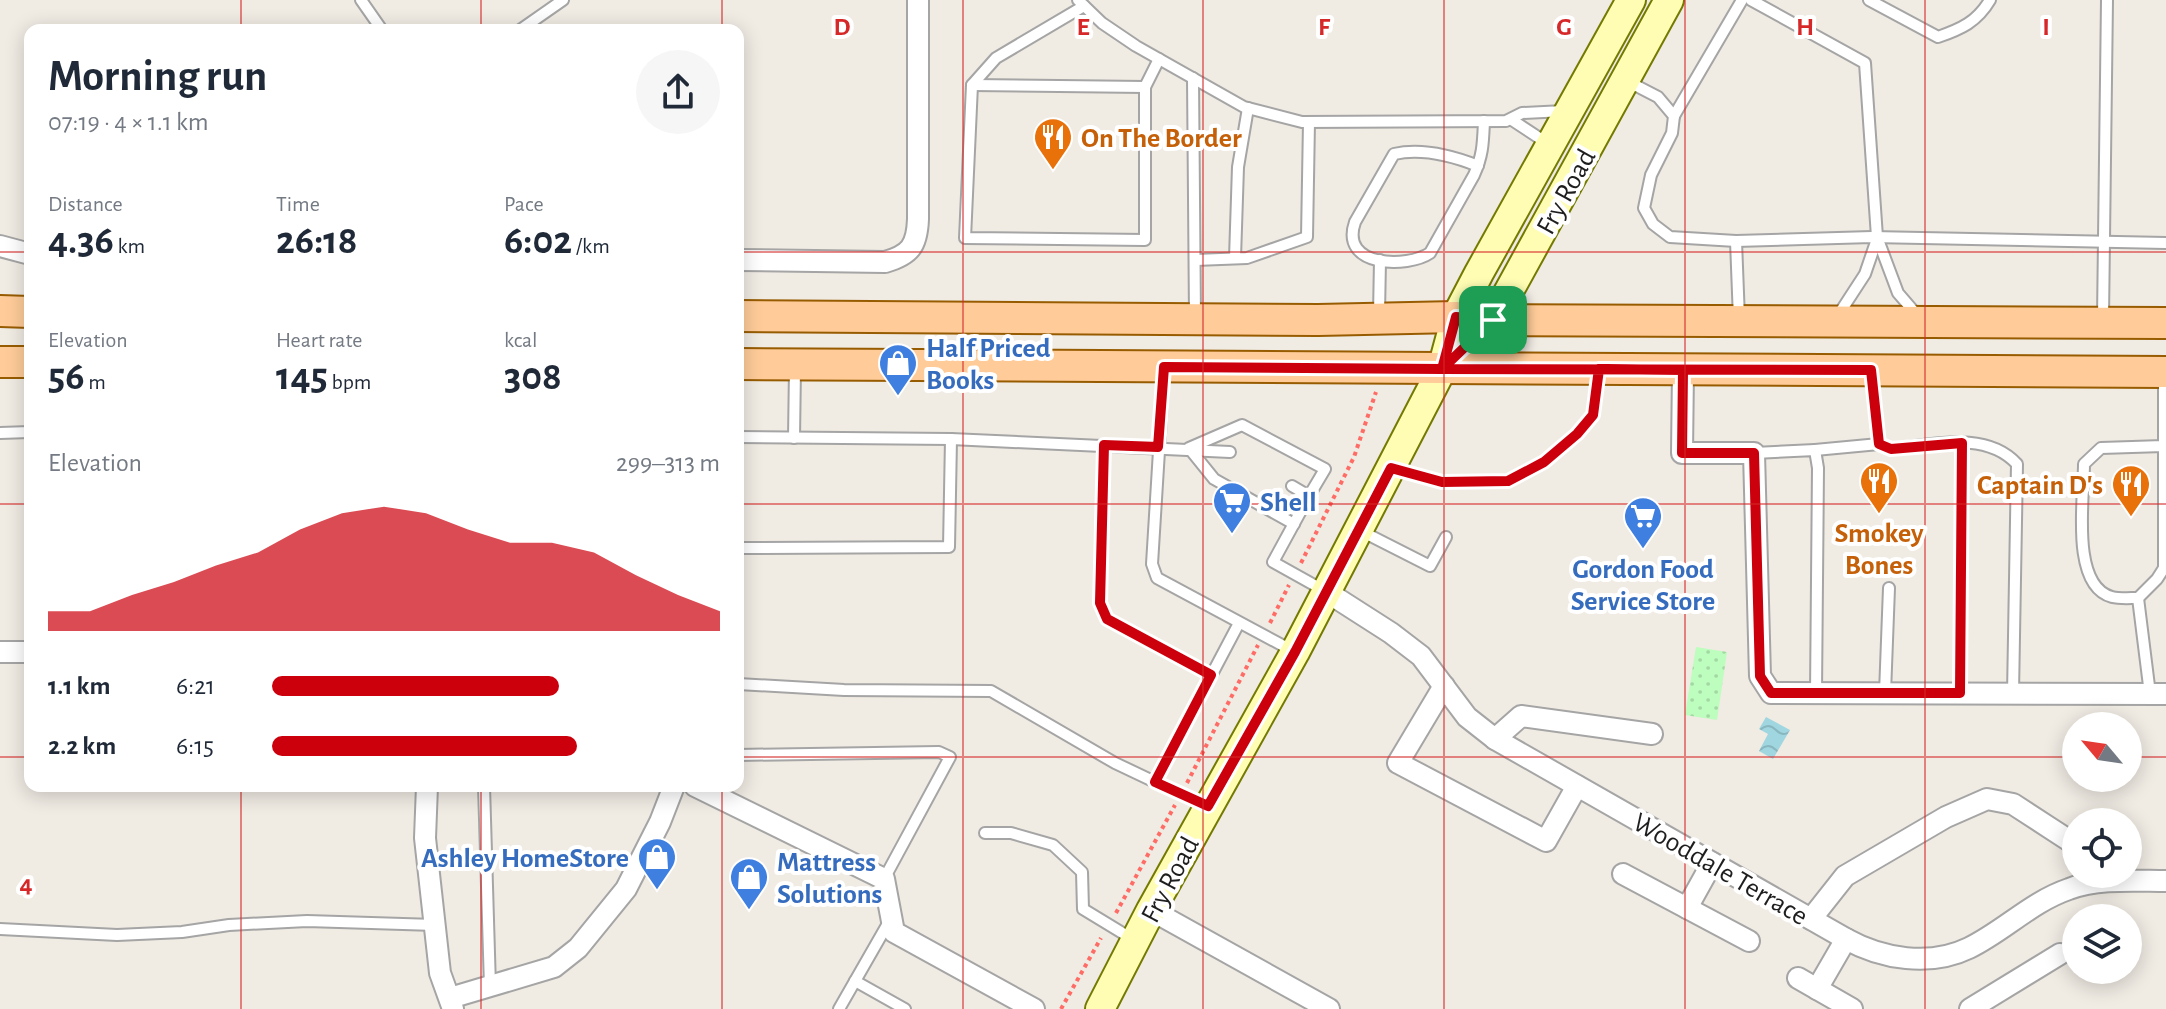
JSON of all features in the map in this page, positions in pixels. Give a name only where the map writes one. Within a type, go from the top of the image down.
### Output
[{"type":"main road","points":[[0,311],[24,312]]},
{"type":"main road","points":[[744,316],[1379,320],[1456,317],[1493,320],[2166,323]]},
{"type":"main road","points":[[0,362],[24,362]]},
{"type":"main road","points":[[744,364],[2165,372]]},
{"type":"street","points":[[744,260],[885,262],[905,255],[910,249],[915,241],[918,215],[918,0]]},
{"type":"street","name":"Fry Road","points":[[1100,1009],[1151,910],[1295,652],[1442,369],[1456,317],[1631,0]]},
{"type":"street","name":"Fry Road","points":[[1442,369],[1493,320],[1669,0]]},
{"type":"street","points":[[0,246],[24,252]]},
{"type":"street","points":[[1683,370],[1682,453],[1754,453],[1760,676],[1771,693],[2158,694]]},
{"type":"street","name":"Wooddale Terrace","points":[[1327,592],[1421,656],[1467,717],[1495,739],[1846,939],[1881,955],[1927,960],[1968,949],[2034,905],[2071,888]]},
{"type":"street","points":[[0,652],[24,652]]},
{"type":"street","points":[[1444,686],[1398,763],[1546,841],[1577,786]]},
{"type":"street","points":[[1495,739],[1521,716],[1652,734]]},
{"type":"street","points":[[427,792],[425,838],[440,973],[451,1004],[490,987],[554,967],[578,948],[626,889],[672,792]]},
{"type":"street","points":[[707,792],[884,879],[894,932],[1022,1006]]},
{"type":"street","points":[[1811,919],[1845,876],[1946,817],[1987,799],[2013,804],[2062,836]]},
{"type":"street","points":[[1687,908],[1712,863]]},
{"type":"street","points":[[1623,874],[1749,941]]},
{"type":"street","name":"Wooddale Terrace","points":[[2142,880],[2166,881]]},
{"type":"street","points":[[1151,910],[1329,1009]]},
{"type":"street","points":[[1817,989],[1846,939]]},
{"type":"street","points":[[1970,1009],[2060,954]]},
{"type":"street","points":[[1798,978],[1852,1009]]},
{"type":"lane","points":[[361,0],[378,24]]},
{"type":"lane","points":[[529,24],[563,0]]},
{"type":"lane","points":[[1742,0],[1674,116],[1672,133],[1651,175],[1644,208],[1653,224],[1670,237],[1736,241],[1877,237],[2166,243]]},
{"type":"lane","points":[[1751,0],[1865,63],[1877,237],[1898,293],[1924,322]]},
{"type":"lane","points":[[1869,0],[1938,37],[1964,28],[1983,13],[1990,0]]},
{"type":"lane","points":[[2103,322],[2107,0]]},
{"type":"lane","points":[[1159,59],[1145,87],[1145,240],[965,238],[972,85],[996,58],[1081,3],[1102,23],[1159,59],[1248,108],[1309,122],[1512,120],[1522,113],[1570,110]]},
{"type":"lane","points":[[1193,78],[1195,319]]},
{"type":"lane","points":[[1625,80],[1658,97],[1674,116]]},
{"type":"lane","points":[[972,85],[1145,87]]},
{"type":"lane","points":[[1235,258],[1238,167],[1248,108]]},
{"type":"lane","points":[[1512,120],[1550,145]]},
{"type":"lane","points":[[1478,166],[1452,156],[1394,154],[1351,232],[1357,251],[1380,260],[1421,259],[1430,253],[1478,166],[1483,155],[1484,121]]},
{"type":"lane","points":[[1195,260],[1247,258],[1307,237],[1309,122]]},
{"type":"lane","points":[[1834,322],[1865,274],[1877,237]]},
{"type":"lane","points":[[1736,241],[1739,321]]},
{"type":"lane","points":[[1379,320],[1380,260]]},
{"type":"lane","points":[[794,438],[795,365]]},
{"type":"lane","points":[[1164,367],[1152,564],[1157,578],[1295,652]]},
{"type":"lane","points":[[1391,468],[1442,482],[1508,481],[1544,462],[1577,434],[1593,415],[1599,369]]},
{"type":"lane","points":[[1871,370],[1879,444]]},
{"type":"lane","points":[[2165,372],[2165,446],[2164,568],[2138,598],[2110,596],[2092,580],[2083,562],[2084,464],[2101,448],[2165,446]]},
{"type":"lane","points":[[1189,448],[1242,425],[1325,469],[1273,562],[1327,592]]},
{"type":"lane","points":[[0,433],[24,432]]},
{"type":"lane","points":[[744,437],[951,439],[1230,452]]},
{"type":"lane","points":[[744,548],[949,547],[951,439]]},
{"type":"lane","points":[[1754,453],[1879,444],[1891,449],[1974,442],[2006,452],[2017,464],[2013,694]]},
{"type":"lane","points":[[1960,693],[1962,443]]},
{"type":"lane","points":[[1104,445],[1100,603],[1103,611],[1107,619],[1211,675]]},
{"type":"lane","points":[[1189,448],[1214,479],[1294,524]]},
{"type":"lane","points":[[1815,450],[1818,468],[1816,693]]},
{"type":"lane","points":[[1292,486],[1309,496]]},
{"type":"lane","points":[[1359,530],[1430,566],[1446,537]]},
{"type":"lane","points":[[1885,693],[1889,588]]},
{"type":"lane","points":[[2138,598],[2158,694]]},
{"type":"lane","points":[[1155,782],[1239,623]]},
{"type":"lane","points":[[744,684],[844,690],[991,691],[1115,763],[1208,806]]},
{"type":"lane","points":[[744,755],[939,752],[950,757],[884,879]]},
{"type":"lane","points":[[484,792],[490,987]]},
{"type":"lane","points":[[985,833],[1011,833],[1053,845],[1082,872],[1083,909],[1136,941]]},
{"type":"lane","points":[[839,1009],[892,916]]},
{"type":"lane","points":[[0,929],[117,935],[307,921],[435,925]]},
{"type":"lane","points":[[855,981],[905,1009]]},
{"type":"path","points":[[1061,1009],[1180,795],[1295,574],[1354,457],[1384,369]]},
{"type":"green space","points":[[1696,647],[1727,652],[1717,720],[1685,715]]},
{"type":"water","points":[[1766,717],[1790,730],[1773,759],[1759,751],[1768,734],[1759,729]]},
{"type":"place","name":"On The Border","points":[[1053,171]]},
{"type":"place","name":"Half Priced Books","points":[[898,397]]},
{"type":"place","name":"Smokey Bones","points":[[1879,515]]},
{"type":"place","name":"Captain D's","points":[[2131,518]]},
{"type":"place","name":"Shell","points":[[1232,535]]},
{"type":"place","name":"Gordon Food Service Store","points":[[1643,550]]},
{"type":"place","name":"Ashley HomeStore","points":[[657,891]]},
{"type":"place","name":"Mattress Solutions","points":[[749,911]]},
{"type":"route","points":[[1493,320],[1442,369],[1164,367],[1158,447],[1104,445],[1100,603],[1107,619],[1211,675],[1155,782],[1208,806],[1295,652],[1391,468],[1442,482],[1508,481],[1544,462],[1577,434],[1593,415],[1599,369],[1683,370],[1682,453],[1754,453],[1760,676],[1771,693],[1960,693],[1962,443],[1891,449],[1879,444],[1871,370],[1683,370],[1599,369],[1442,369],[1456,317],[1493,320]]}]
